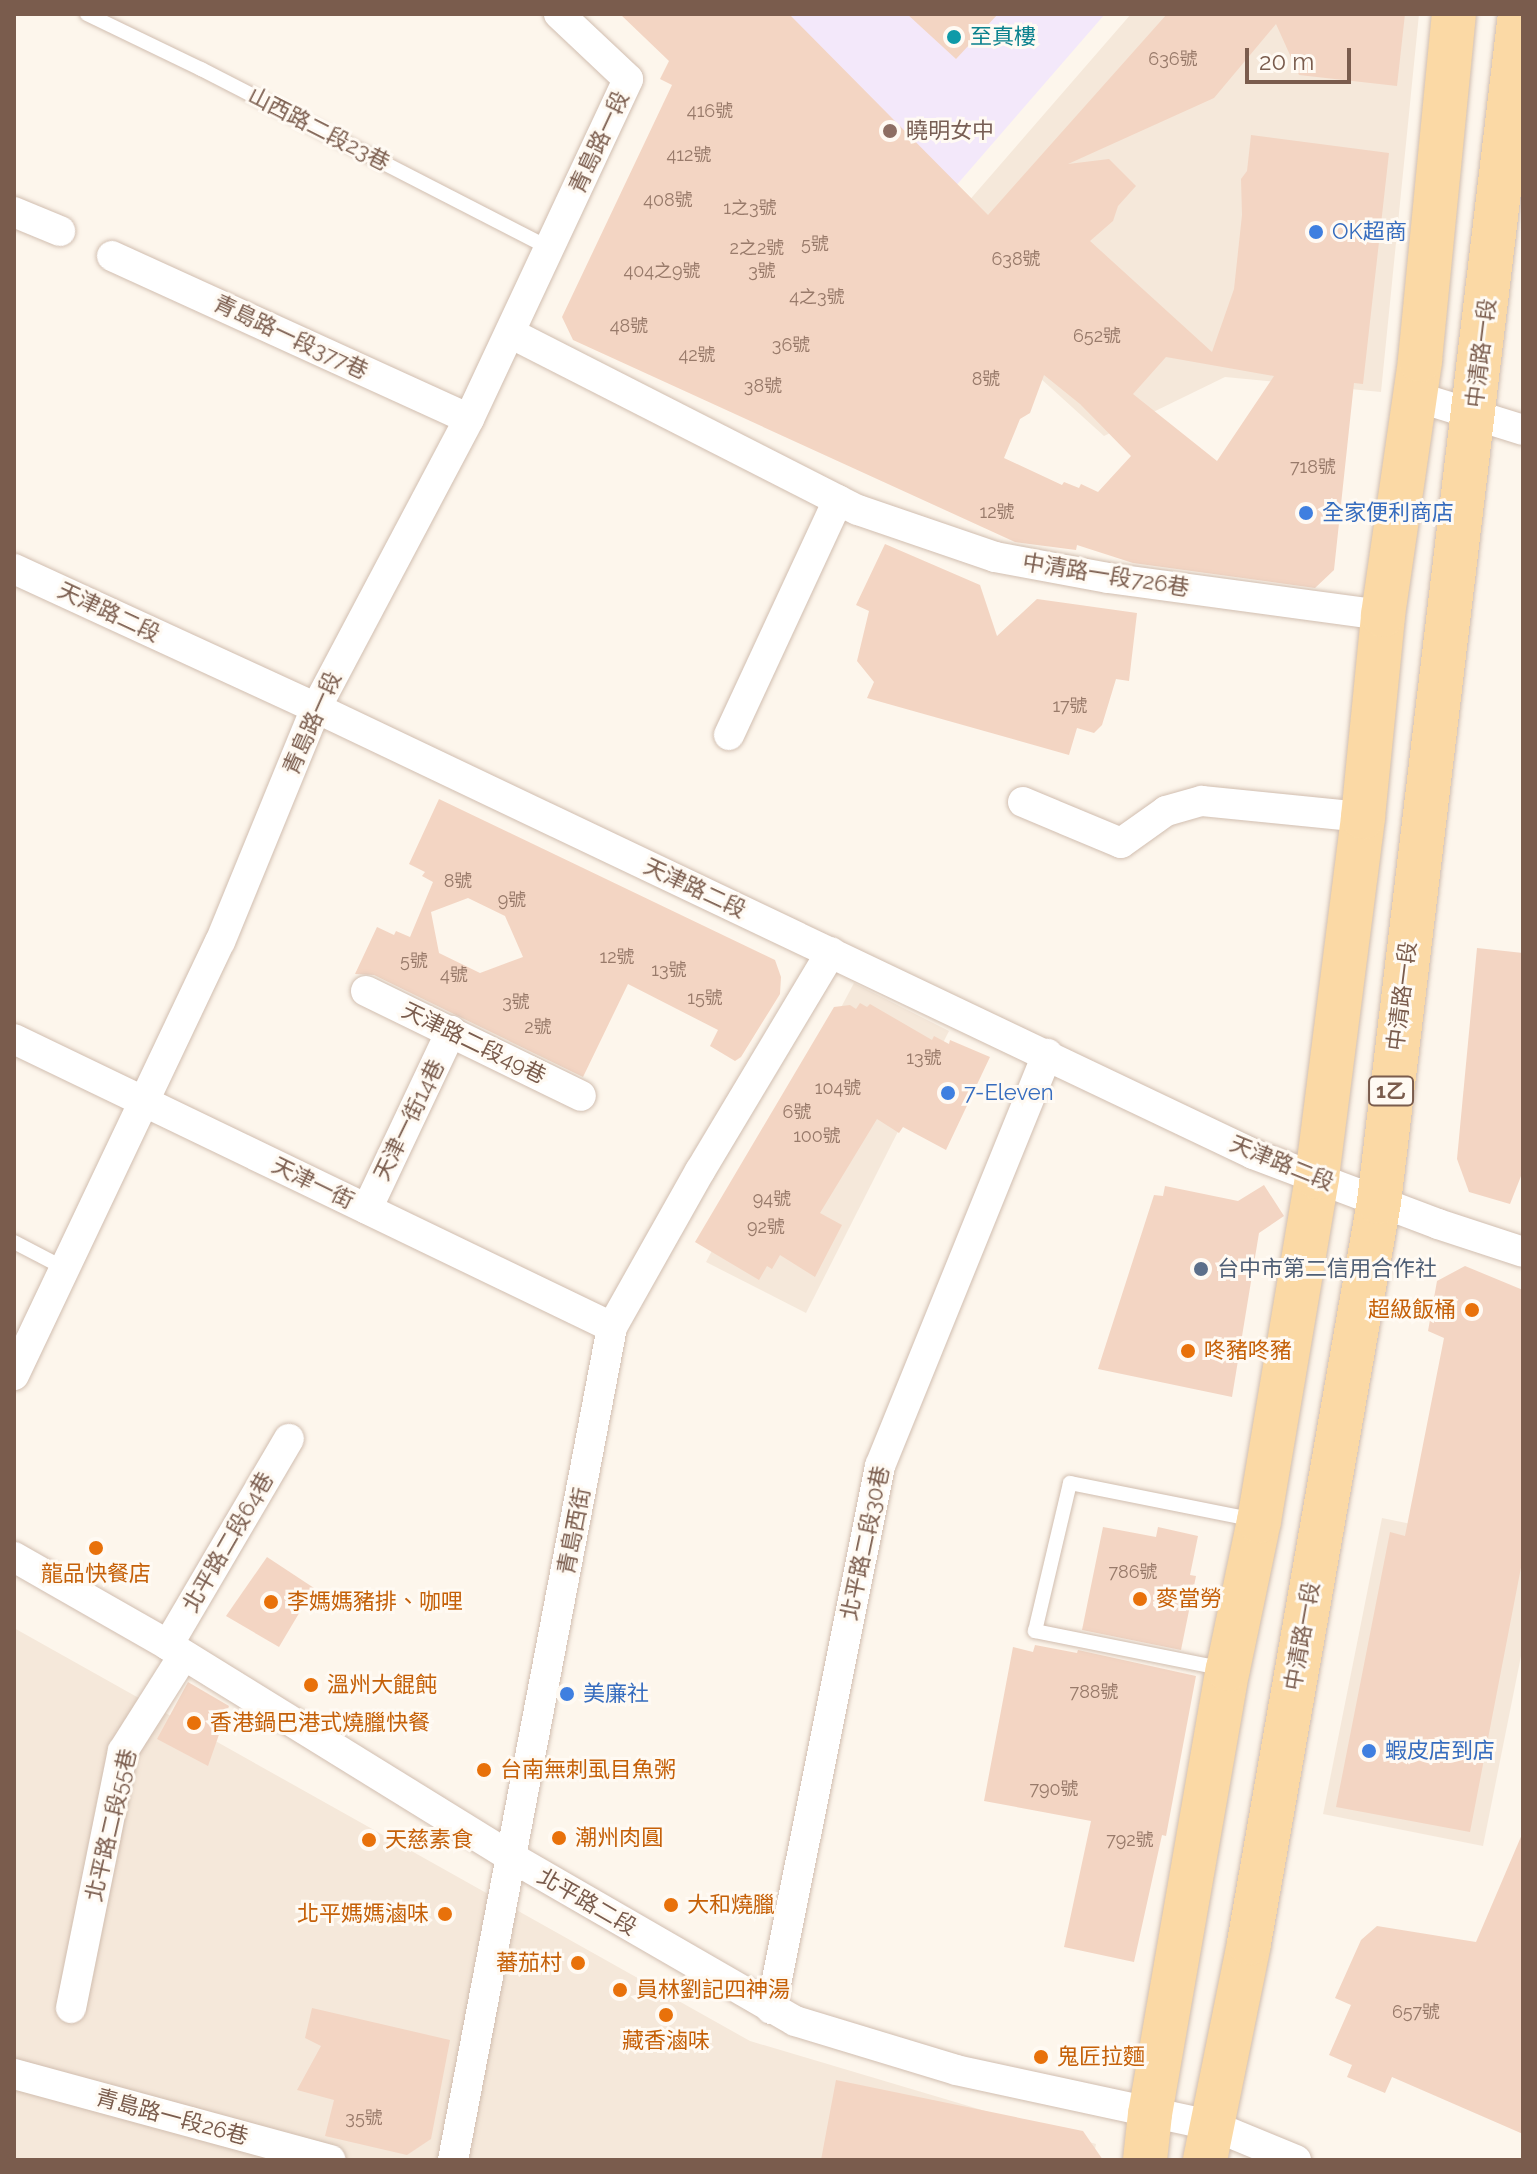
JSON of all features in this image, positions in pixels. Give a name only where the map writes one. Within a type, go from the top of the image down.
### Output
[{"type":"main road","points":[[1145,2160],[1150,2114],[1228,1669],[1259,1521],[1317,1177],[1363,817],[1383,615],[1414,396],[1454,14]]},
{"type":"main road","name":"中清路一段","points":[[1208,2142],[1249,1943],[1379,1202],[1520,14]]},
{"type":"street","name":"青島路一段","points":[[14,1375],[220,942],[316,708],[469,419],[628,79],[559,14]]},
{"type":"street","points":[[14,212],[60,231]]},
{"type":"street","name":"青島路一段377巷","points":[[112,256],[469,419]]},
{"type":"street","name":"中清路一段726巷","points":[[510,333],[858,510],[995,557],[1108,578],[1383,615]]},
{"type":"street","points":[[1414,396],[1523,430]]},
{"type":"street","points":[[729,735],[838,500]]},
{"type":"street","name":"天津路二段","points":[[14,569],[316,708],[1253,1154],[1523,1252]]},
{"type":"street","points":[[1023,802],[1121,843],[1166,811],[1202,801],[1363,817]]},
{"type":"street","name":"青島西街","points":[[453,2160],[612,1327],[700,1171],[831,952]]},
{"type":"street","name":"天津路二段49巷","points":[[366,991],[581,1096]]},
{"type":"street","name":"天津一街14巷","points":[[367,1209],[451,1031]]},
{"type":"street","name":"天津一街","points":[[14,1039],[612,1327]]},
{"type":"street","name":"北平路二段30巷","points":[[771,2009],[880,1466],[1047,1054]]},
{"type":"street","name":"北平路二段64巷","points":[[175,1650],[289,1439]]},
{"type":"street","name":"北平路二段","points":[[14,1557],[175,1650],[511,1857],[795,2021],[956,2070],[1150,2114],[1208,2142],[1296,2160]]},
{"type":"street","name":"北平路二段55巷","points":[[71,2008],[123,1751],[175,1650]]},
{"type":"street","name":"青島路一段26巷","points":[[14,2074],[331,2160]]},
{"type":"lane","name":"山西路二段23巷","points":[[87,14],[201,69],[549,248]]},
{"type":"lane","points":[[14,1242],[64,1268]]},
{"type":"lane","points":[[1228,1669],[1035,1631],[1070,1483],[1259,1521]]},
{"type":"shaded area","name":"曉明女中","points":[[649,14],[1105,14],[902,248]]},
{"type":"shaded area","points":[[1131,14],[1419,14],[1381,392],[1225,377],[1104,436],[914,264]]},
{"type":"shaded area","points":[[854,983],[949,1031],[806,1313],[706,1262]]},
{"type":"shaded area","points":[[1382,1518],[1523,1547],[1523,1646],[1483,1846],[1323,1814]]},
{"type":"shaded area","points":[[14,1628],[750,2041],[1096,2144],[1093,2160],[14,2160]]},
{"type":"building","points":[[620,14],[789,14],[988,215],[1167,14],[1405,14],[1397,86],[1299,75],[1276,24],[1214,98],[1068,164],[1109,159],[1136,186],[1118,206],[1113,221],[1090,241],[1212,352],[1234,289],[1242,215],[1241,179],[1247,171],[1251,135],[1389,153],[1363,384],[1354,383],[1334,570],[1315,588],[1133,563],[1077,545],[1076,550],[1015,542],[573,340],[562,317],[672,85],[660,79],[669,61]],"holes":[[[1166,357],[1274,376],[1217,461],[1133,394]],[[1044,375],[1080,404],[1131,456],[1098,492],[1081,484],[1079,488],[1064,482],[1062,485],[1004,458],[1020,419],[1030,413]]]},
{"type":"building","name":"至真樓","points":[[907,14],[998,14],[956,59]]},
{"type":"building","points":[[885,544],[980,585],[997,636],[1037,599],[1137,613],[1129,681],[1116,679],[1102,725],[1094,733],[1077,728],[1069,755],[867,698],[874,682],[857,661],[869,611],[856,605]]},
{"type":"building","points":[[439,799],[775,960],[781,977],[780,994],[741,1057],[735,1061],[710,1046],[718,1030],[628,984],[583,1077],[374,975],[355,974],[377,927],[394,935],[396,931],[410,937],[433,882],[422,876],[425,872],[409,864]],"holes":[[[468,898],[505,916],[523,957],[480,973],[439,953],[431,912]]]},
{"type":"building","points":[[1477,948],[1523,953],[1523,1171],[1510,1204],[1469,1192],[1457,1159]]},
{"type":"building","points":[[860,1003],[867,1007],[870,1004],[932,1040],[934,1036],[949,1044],[950,1040],[990,1057],[946,1150],[903,1127],[899,1133],[877,1119],[820,1213],[842,1225],[815,1277],[780,1255],[772,1269],[767,1266],[759,1280],[695,1242],[834,1007],[850,1005],[856,1009]]},
{"type":"building","points":[[1264,1185],[1284,1216],[1259,1233],[1232,1397],[1098,1369],[1154,1195],[1163,1196],[1165,1186],[1238,1201]]},
{"type":"building","points":[[1465,1266],[1523,1290],[1523,1557],[1470,1832],[1336,1807],[1390,1532],[1405,1536],[1444,1338],[1428,1331],[1437,1281]]},
{"type":"building","name":"麥當勞","points":[[1103,1527],[1156,1537],[1158,1527],[1198,1536],[1190,1575],[1196,1576],[1181,1650],[1082,1630]]},
{"type":"building","name":"李媽媽豬排、咖哩","points":[[267,1557],[314,1588],[279,1647],[226,1616]]},
{"type":"building","points":[[1035,1645],[1077,1653],[1078,1650],[1196,1676],[1166,1836],[1162,1835],[1134,1962],[1064,1947],[1091,1821],[984,1801],[1013,1647],[1033,1652]]},
{"type":"building","name":"香港鍋巴港式燒臘快餐","points":[[188,1682],[229,1706],[208,1766],[157,1739]]},
{"type":"building","points":[[1523,1832],[1523,2134],[1392,2077],[1385,2093],[1347,2077],[1352,2065],[1329,2055],[1351,2005],[1335,1998],[1361,1940],[1377,1926],[1476,1942]]},
{"type":"building","points":[[312,2008],[450,2040],[431,2139],[407,2155],[325,2136],[334,2100],[297,2090],[321,2046],[305,2038]]},
{"type":"building","points":[[836,2080],[1083,2131],[1103,2160],[821,2160]]},
{"type":"place","name":"至真樓","points":[[954,37]]},
{"type":"place","name":"曉明女中","points":[[890,131]]},
{"type":"place","name":"OK超商","points":[[1316,232]]},
{"type":"place","name":"全家便利商店","points":[[1306,513]]},
{"type":"place","name":"7-Eleven","points":[[948,1093]]},
{"type":"place","name":"台中市第二信用合作社","points":[[1201,1269]]},
{"type":"place","name":"超級飯桶","points":[[1472,1310]]},
{"type":"place","name":"咚豬咚豬","points":[[1188,1351]]},
{"type":"place","name":"龍品快餐店","points":[[96,1548]]},
{"type":"place","name":"麥當勞","points":[[1140,1599]]},
{"type":"place","name":"李媽媽豬排、咖哩","points":[[271,1602]]},
{"type":"place","name":"溫州大餛飩","points":[[311,1685]]},
{"type":"place","name":"美廉社","points":[[567,1694]]},
{"type":"place","name":"香港鍋巴港式燒臘快餐","points":[[194,1723]]},
{"type":"place","name":"蝦皮店到店","points":[[1369,1751]]},
{"type":"place","name":"台南無刺虱目魚粥","points":[[484,1770]]},
{"type":"place","name":"潮州肉圓","points":[[559,1838]]},
{"type":"place","name":"天慈素食","points":[[369,1840]]},
{"type":"place","name":"大和燒臘","points":[[671,1905]]},
{"type":"place","name":"北平媽媽滷味","points":[[445,1914]]},
{"type":"place","name":"蕃茄村","points":[[578,1963]]},
{"type":"place","name":"員林劉記四神湯","points":[[620,1990]]},
{"type":"place","name":"藏香滷味","points":[[666,2015]]},
{"type":"place","name":"鬼匠拉麵","points":[[1041,2057]]}]
